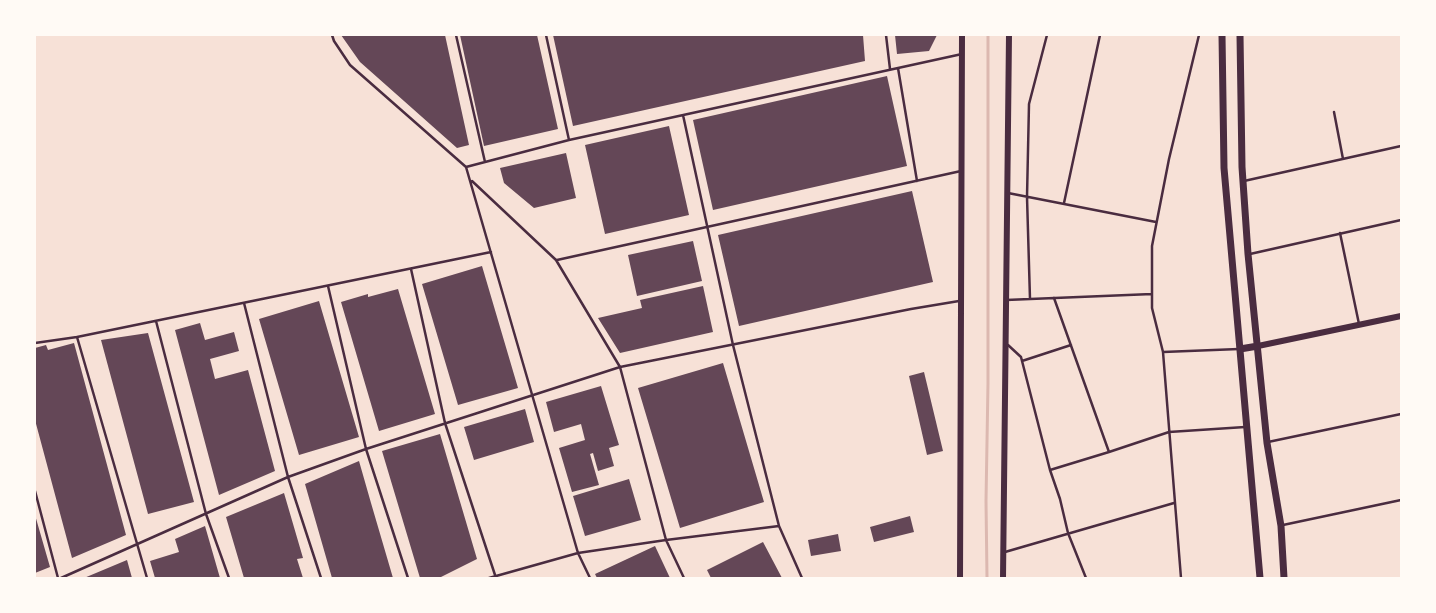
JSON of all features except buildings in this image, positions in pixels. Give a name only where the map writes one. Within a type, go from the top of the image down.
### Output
[{"type":"main road","points":[[1222,35],[1224,168],[1260,578]]},
{"type":"main road","points":[[1240,35],[1248,254],[1267,442],[1281,526],[1284,578]]},
{"type":"main road","points":[[1240,349],[1258,346]]},
{"type":"street","points":[[960,578],[962,35]]},
{"type":"street","points":[[1003,578],[1009,35]]},
{"type":"street","points":[[1258,346],[1401,316]]},
{"type":"lane","points":[[332,35],[350,65],[466,167],[578,553],[590,578]]},
{"type":"lane","points":[[456,35],[485,162]]},
{"type":"lane","points":[[546,35],[569,140]]},
{"type":"lane","points":[[886,35],[890,70]]},
{"type":"lane","points":[[1030,299],[1027,197],[1029,104],[1048,35]]},
{"type":"lane","points":[[1064,203],[1100,35]]},
{"type":"lane","points":[[1181,578],[1163,352],[1152,308],[1152,246],[1168,159],[1199,35]]},
{"type":"lane","points":[[466,167],[569,140],[962,54]]},
{"type":"lane","points":[[898,68],[917,181]]},
{"type":"lane","points":[[1334,112],[1343,159]]},
{"type":"lane","points":[[683,115],[732,345],[779,526],[802,578]]},
{"type":"lane","points":[[1244,182],[1401,146]]},
{"type":"lane","points":[[556,260],[961,171]]},
{"type":"lane","points":[[470,180],[556,260],[620,367],[666,540],[684,578]]},
{"type":"lane","points":[[1008,193],[1156,222]]},
{"type":"lane","points":[[1248,254],[1401,220]]},
{"type":"lane","points":[[1340,233],[1359,325]]},
{"type":"lane","points":[[35,343],[78,337],[491,252]]},
{"type":"lane","points":[[411,269],[445,424],[496,577]]},
{"type":"lane","points":[[328,286],[366,449],[408,578]]},
{"type":"lane","points":[[1006,300],[1152,294]]},
{"type":"lane","points":[[1054,298],[1109,452]]},
{"type":"lane","points":[[35,491],[59,578],[288,477],[366,449],[620,367],[960,301]]},
{"type":"lane","points":[[244,303],[288,477],[320,578]]},
{"type":"lane","points":[[156,321],[206,514],[229,578]]},
{"type":"lane","points":[[78,337],[147,578]]},
{"type":"lane","points":[[1006,343],[1021,357],[1068,533],[1086,578]]},
{"type":"lane","points":[[1022,361],[1071,345]]},
{"type":"lane","points":[[1163,352],[1240,349]]},
{"type":"lane","points":[[1267,442],[1401,414]]},
{"type":"lane","points":[[1050,470],[1169,432],[1247,427]]},
{"type":"lane","points":[[1281,526],[1401,500]]},
{"type":"lane","points":[[1004,553],[1174,503]]},
{"type":"lane","points":[[489,578],[578,553],[779,526]]},
{"type":"waterway","points":[[987,578],[988,35]]}]
